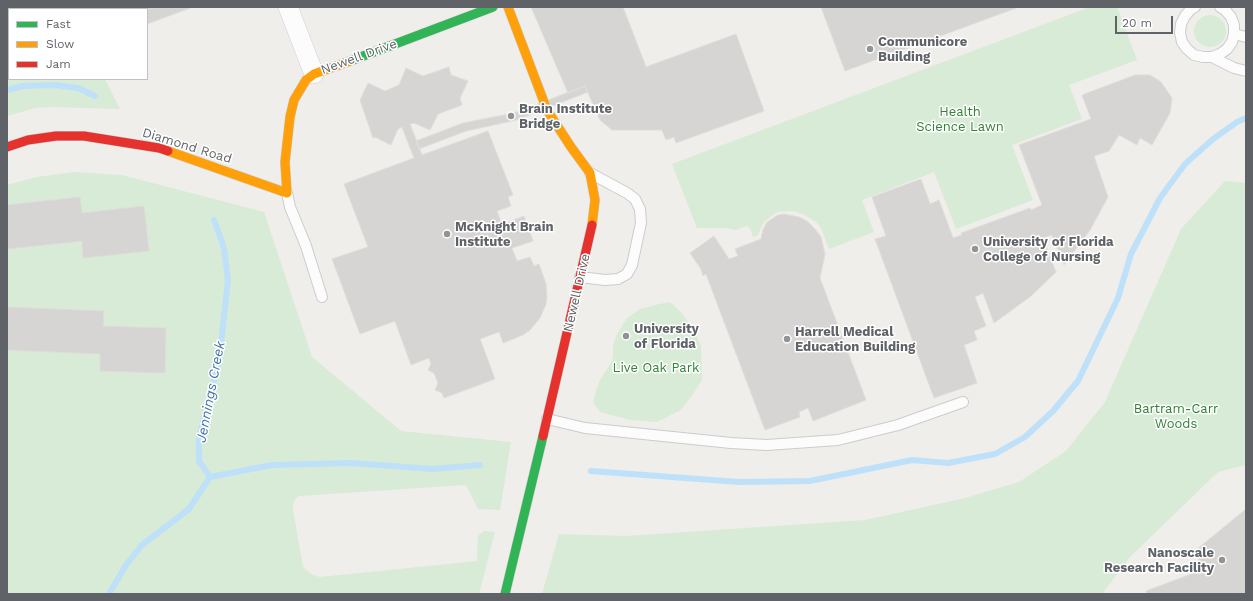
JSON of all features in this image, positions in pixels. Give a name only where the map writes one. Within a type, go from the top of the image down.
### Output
[{"type":"street","name":"Newell Drive","points":[[288,7],[314,74],[493,7]]},
{"type":"street","name":"Newell Drive","points":[[505,594],[592,227],[595,200],[590,173],[544,105],[508,7]]},
{"type":"street","points":[[287,193],[285,167],[290,117],[294,100],[306,80],[314,74]]},
{"type":"street","name":"Diamond Road","points":[[7,147],[28,140],[56,136],[84,136],[120,141],[158,148],[287,193]]},
{"type":"lane","points":[[1195,7],[1185,16],[1181,24],[1180,33],[1182,42],[1187,49],[1194,55],[1203,57],[1212,57],[1220,54],[1227,49],[1232,42],[1234,25],[1231,17],[1220,7]]},
{"type":"lane","points":[[1234,34],[1246,37]]},
{"type":"lane","points":[[1212,57],[1234,68],[1246,71]]},
{"type":"lane","points":[[580,277],[605,280],[618,279],[626,274],[632,265],[641,223],[640,209],[634,199],[627,193],[590,173]]},
{"type":"lane","points":[[287,193],[290,207],[306,246],[322,297]]},
{"type":"lane","points":[[546,419],[584,428],[731,443],[767,445],[838,440],[898,425],[963,402]]},
{"type":"green space","name":"Health Science Lawn","points":[[1090,7],[1117,7],[1137,60],[1069,85],[1082,119],[1012,145],[1033,200],[956,229],[934,172],[862,200],[874,232],[829,249],[821,228],[816,222],[803,214],[793,211],[777,212],[765,221],[758,235],[753,237],[751,230],[747,226],[736,230],[725,228],[697,228],[672,164]]},
{"type":"green space","points":[[1210,15],[1219,18],[1223,22],[1226,31],[1223,40],[1219,44],[1210,47],[1201,44],[1197,40],[1194,31],[1197,22],[1201,18]]},
{"type":"green space","points":[[7,55],[8,80],[106,80],[120,109],[50,107],[36,108],[7,116]]},
{"type":"green space","points":[[74,172],[122,175],[264,212],[312,357],[401,431],[511,442],[500,510],[478,509],[466,485],[299,496],[295,499],[293,504],[303,566],[313,575],[320,577],[477,561],[478,536],[484,531],[495,532],[479,594],[7,594],[7,185],[37,177]]},
{"type":"green space","name":"Bartram-Carr Woods","points":[[1225,181],[1246,183],[1246,465],[1218,472],[1130,557],[1102,594],[542,594],[559,534],[626,536],[865,520],[965,498],[1019,482],[1066,451],[1105,402],[1181,229]]},
{"type":"green space","name":"Live Oak Park","points":[[670,302],[682,313],[701,345],[702,380],[681,410],[657,422],[630,420],[600,412],[593,402],[596,391],[600,380],[611,363],[613,357],[613,345],[617,334],[627,318],[640,309]]},
{"type":"building","points":[[193,7],[148,24],[148,8],[56,8]]},
{"type":"building","points":[[531,7],[623,7],[646,67],[736,34],[764,111],[676,143],[674,137],[666,140],[662,130],[612,130],[600,120],[585,86],[568,93]]},
{"type":"building","name":"Communicore Building","points":[[821,7],[1019,7],[845,71]]},
{"type":"building","name":"McKnight Brain Institute","points":[[449,67],[451,75],[468,81],[460,98],[462,105],[438,114],[430,130],[414,123],[410,124],[422,155],[488,131],[513,195],[508,197],[511,206],[497,211],[502,225],[524,216],[533,241],[512,248],[517,261],[530,257],[534,266],[539,264],[546,284],[547,298],[540,318],[530,330],[523,335],[503,343],[499,332],[480,339],[495,379],[444,398],[442,393],[435,390],[438,383],[434,373],[428,370],[431,364],[429,358],[411,365],[395,321],[360,334],[332,259],[368,247],[344,184],[414,158],[402,127],[398,129],[391,145],[375,137],[373,138],[360,100],[368,83],[385,91],[399,85],[406,68],[423,76]]},
{"type":"building","points":[[1135,75],[1150,75],[1161,82],[1172,98],[1170,113],[1152,145],[1140,138],[1137,145],[1119,135],[1109,151],[1094,156],[1108,197],[1090,230],[1064,265],[1052,235],[1043,238],[1056,272],[1031,296],[994,323],[983,293],[975,297],[986,326],[974,331],[977,340],[964,345],[977,383],[934,398],[875,239],[886,236],[872,197],[921,179],[930,204],[939,200],[953,238],[962,235],[961,233],[1042,205],[1019,145],[1091,119],[1082,95]]},
{"type":"building","name":"Brain Institute Bridge","points":[[585,86],[588,92],[517,120],[466,131],[419,149],[416,141],[463,123],[514,113]]},
{"type":"building","points":[[80,197],[82,213],[144,206],[149,251],[83,258],[82,241],[7,249],[7,205]]},
{"type":"building","name":"Harrell Medical Education Building","points":[[784,214],[799,217],[807,221],[821,237],[825,254],[820,278],[866,400],[813,421],[808,408],[799,412],[800,417],[765,430],[706,274],[703,276],[701,269],[690,253],[714,236],[729,259],[738,256],[735,249],[761,239],[767,222],[778,215]]},
{"type":"building","points":[[7,307],[104,311],[103,326],[166,328],[165,373],[100,371],[100,354],[7,350]]},
{"type":"building","name":"Nanoscale Research Facility","points":[[1246,509],[1246,594],[1147,594],[1146,591],[1202,570],[1196,550]]},
{"type":"waterway","points":[[7,90],[23,86],[55,85],[78,88],[95,96]]},
{"type":"waterway","points":[[591,471],[739,482],[810,481],[912,460],[948,463],[995,454],[1025,437],[1053,411],[1078,381],[1118,298],[1131,254],[1160,198],[1185,164],[1213,139],[1237,122],[1246,118]]},
{"type":"waterway","name":"Jennings Creek","points":[[210,477],[199,461],[199,437],[219,362],[228,280],[224,248],[214,220]]},
{"type":"waterway","points":[[210,477],[272,465],[351,463],[433,469],[480,465]]},
{"type":"waterway","name":"Jennings Creek","points":[[109,594],[126,565],[142,545],[189,509],[210,477]]},
{"type":"traffic: fast","points":[[350,61],[493,7]]},
{"type":"traffic: fast","points":[[505,594],[543,436]]},
{"type":"traffic: slow","points":[[508,7],[547,110],[590,173],[595,200],[592,225]]},
{"type":"traffic: slow","points":[[168,151],[287,193],[285,162],[290,117],[294,100],[306,80],[314,74],[350,61]]},
{"type":"traffic: jam","points":[[7,147],[28,140],[56,136],[84,136],[159,148],[168,151]]},
{"type":"traffic: jam","points":[[543,436],[592,225]]},
{"type":"place","name":"Communicore Building","points":[[870,49]]},
{"type":"place","name":"Brain Institute Bridge","points":[[511,116]]},
{"type":"place","name":"McKnight Brain Institute","points":[[447,234]]},
{"type":"place","name":"University of Florida College of Nursing","points":[[975,249]]},
{"type":"place","name":"University of Florida","points":[[626,336]]},
{"type":"place","name":"Harrell Medical Education Building","points":[[787,339]]},
{"type":"place","name":"Nanoscale Research Facility","points":[[1222,560]]}]
